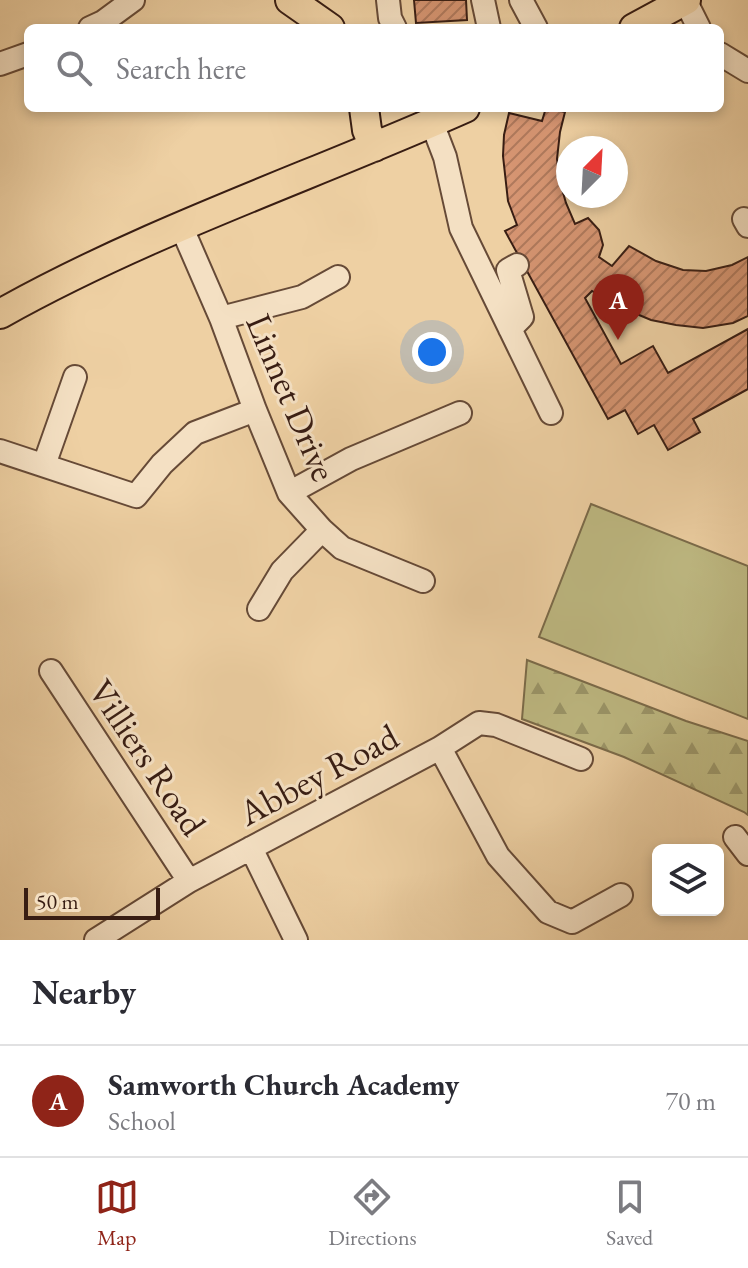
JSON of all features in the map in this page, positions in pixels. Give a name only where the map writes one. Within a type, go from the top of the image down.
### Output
[{"type":"main road","points":[[290,0],[324,24]]},
{"type":"main road","points":[[641,24],[685,0]]},
{"type":"main road","points":[[365,112],[374,147]]},
{"type":"main road","points":[[0,314],[47,287],[181,226],[374,147],[430,115]]},
{"type":"street","points":[[98,17],[133,0]]},
{"type":"street","points":[[388,0],[393,24]]},
{"type":"street","points":[[483,0],[488,24]]},
{"type":"street","points":[[521,0],[534,24]]},
{"type":"street","points":[[685,0],[697,24]]},
{"type":"street","points":[[0,64],[24,55]]},
{"type":"street","points":[[724,56],[748,71]]},
{"type":"street","points":[[430,115],[445,157],[461,228],[551,413]]},
{"type":"street","name":"Linnet Drive","points":[[181,226],[221,318],[289,493],[342,548],[423,581]]},
{"type":"street","points":[[510,329],[522,317],[508,270],[517,265]]},
{"type":"street","points":[[221,318],[302,297],[339,274]]},
{"type":"street","points":[[44,465],[75,377]]},
{"type":"street","points":[[0,451],[136,496],[162,464],[195,433],[255,410]]},
{"type":"street","points":[[289,493],[351,459],[460,413]]},
{"type":"street","points":[[259,609],[282,571],[322,530]]},
{"type":"street","name":"Villiers Road","points":[[51,671],[189,881]]},
{"type":"street","name":"Abbey Road","points":[[96,940],[189,881],[440,748],[479,723],[496,725],[581,759]]},
{"type":"street","points":[[440,748],[498,856],[548,912],[572,922],[621,895]]},
{"type":"street","points":[[251,848],[296,940]]},
{"type":"green space","points":[[591,504],[748,566],[748,719],[539,637]]},
{"type":"green space","points":[[527,660],[686,721],[748,741],[748,815],[624,757],[522,719]]},
{"type":"building","points":[[414,0],[466,0],[467,20],[416,23]]},
{"type":"building","points":[[545,112],[565,112],[560,136],[556,136],[556,208],[568,208],[575,224],[588,218],[599,230],[603,245],[599,257],[612,266],[629,246],[656,261],[683,270],[706,271],[732,265],[748,257],[748,316],[733,323],[703,328],[676,325],[651,320],[592,291],[585,298],[621,364],[653,346],[668,373],[748,329],[748,389],[693,419],[700,432],[668,450],[654,425],[638,434],[625,410],[608,419],[505,231],[517,225],[508,201],[503,156],[509,113],[542,121]]},
{"type":"place","name":"Samworth Church Academy","points":[[618,340]]}]
